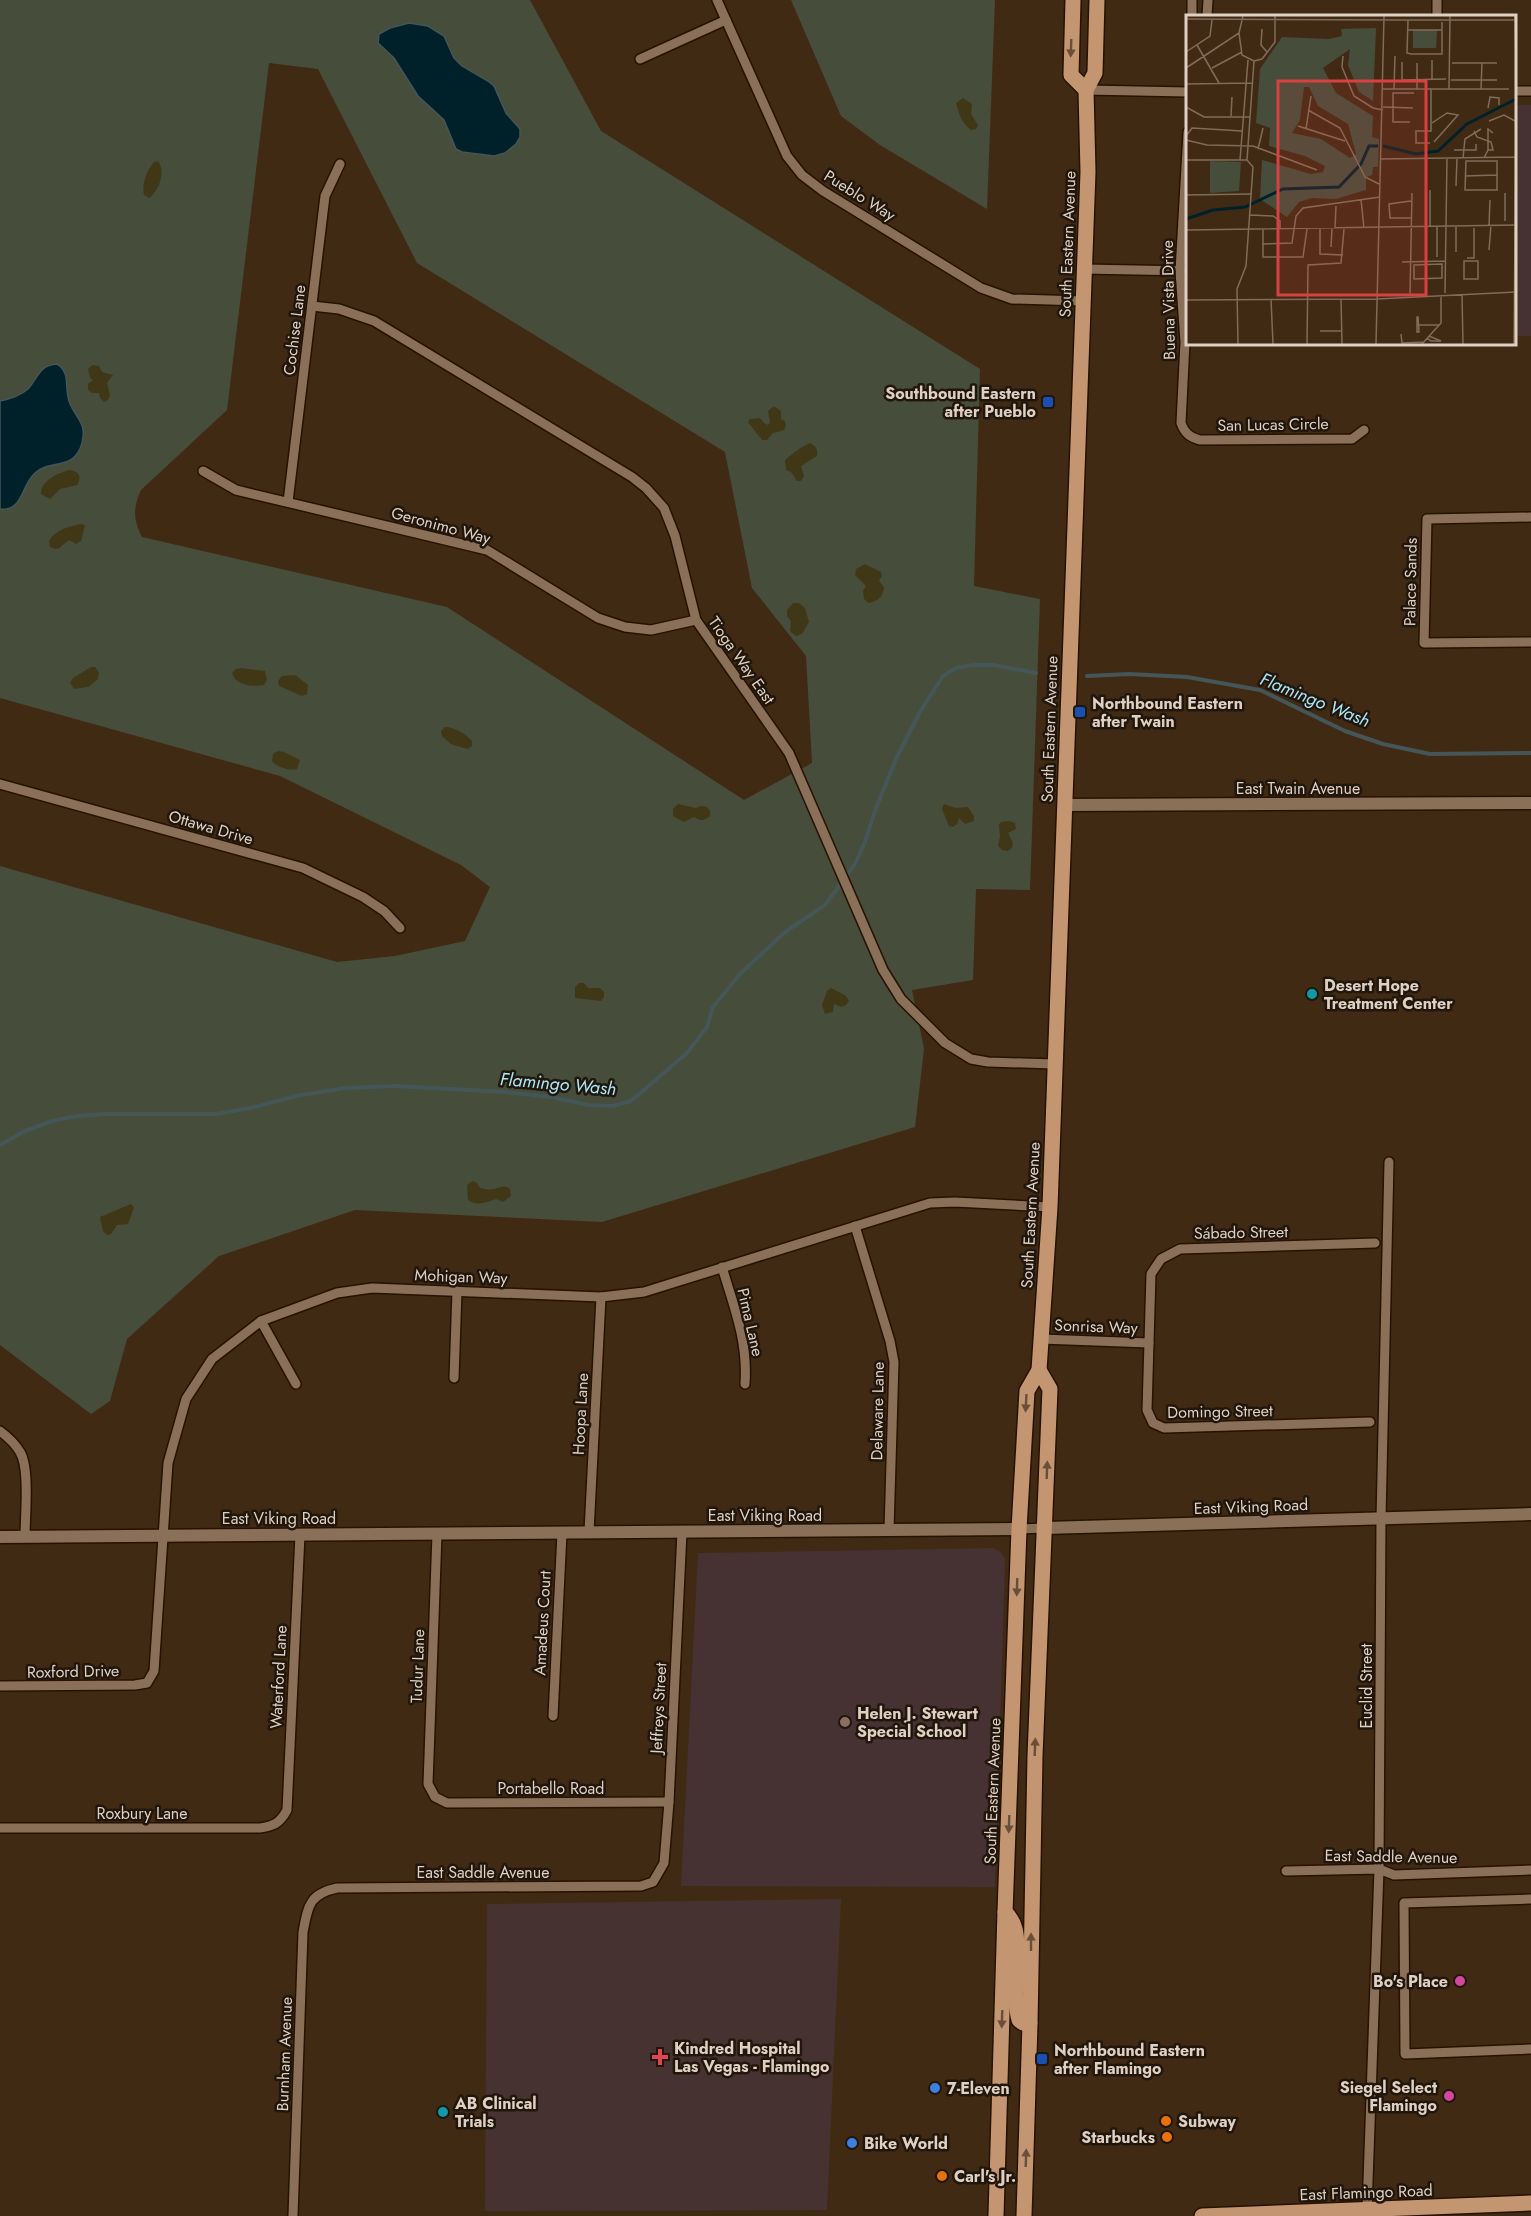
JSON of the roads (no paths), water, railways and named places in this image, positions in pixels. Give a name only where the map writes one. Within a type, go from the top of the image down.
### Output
[{"type":"main road","points":[[1073,0],[1071,75],[1086,90]]},
{"type":"main road","name":"South Eastern Avenue","points":[[996,2216],[1019,1528],[1027,1391],[1039,1370],[1050,1207],[1088,172],[1086,90],[1095,73],[1097,0]]},
{"type":"main road","name":"South Eastern Avenue","points":[[1024,2216],[1031,1995],[1033,1823],[1050,1389],[1039,1370]]},
{"type":"main road","points":[[1005,1912],[1016,1928],[1019,1967],[1031,1995]]},
{"type":"main road","points":[[1005,1947],[1014,1977],[1019,2020],[1023,2023],[1030,2023]]},
{"type":"main road","name":"East Flamingo Road","points":[[1202,2216],[1364,2213],[1531,2203]]},
{"type":"main road","points":[[1461,2216],[1474,2206]]},
{"type":"street","name":"Pueblo Way","points":[[717,0],[787,156],[802,175],[981,288],[1012,298],[1083,301]]},
{"type":"street","points":[[1207,15],[1208,0]]},
{"type":"street","points":[[640,59],[726,20]]},
{"type":"street","points":[[1086,90],[1186,92]]},
{"type":"street","name":"Cochise Lane","points":[[288,502],[325,196],[340,164]]},
{"type":"street","name":"Buena Vista Drive","points":[[1184,431],[1181,423],[1185,342],[1186,202]]},
{"type":"street","points":[[1084,269],[1184,271]]},
{"type":"street","name":"Tioga Way East","points":[[312,306],[339,309],[374,321],[632,477],[646,488],[663,508],[675,536],[696,621],[789,753],[883,970],[901,999],[945,1043],[971,1059],[1055,1064]]},
{"type":"street","name":"San Lucas Circle","points":[[1184,431],[1200,440],[1352,438],[1364,430]]},
{"type":"street","name":"Geronimo Way","points":[[203,471],[236,490],[487,550],[598,618],[625,627],[651,630],[696,621]]},
{"type":"street","name":"Palace Sands","points":[[1531,517],[1427,519],[1424,643],[1531,642]]},
{"type":"street","name":"Ottawa Drive","points":[[0,784],[303,868],[370,902],[384,911],[400,928]]},
{"type":"street","name":"East Twain Avenue","points":[[1065,805],[1531,803]]},
{"type":"street","name":"Euclid Street","points":[[1364,2213],[1379,1869],[1381,1519],[1389,1162]]},
{"type":"street","name":"Mohigan Way","points":[[147,1683],[153,1671],[168,1463],[186,1400],[212,1359],[261,1321],[337,1293],[372,1288],[601,1297],[644,1292],[930,1203],[1050,1207]]},
{"type":"street","name":"Delaware Lane","points":[[855,1226],[890,1341],[894,1362],[889,1530]]},
{"type":"street","name":"Sábado Street","points":[[1149,1343],[1151,1274],[1161,1259],[1180,1249],[1375,1243]]},
{"type":"street","name":"Pima Lane","points":[[722,1267],[742,1335],[746,1361],[745,1384]]},
{"type":"street","points":[[454,1378],[457,1291]]},
{"type":"street","name":"Hoopa Lane","points":[[589,1533],[601,1297]]},
{"type":"street","points":[[261,1321],[296,1384]]},
{"type":"street","name":"Sonrisa Way","points":[[1041,1339],[1149,1343]]},
{"type":"street","name":"Domingo Street","points":[[1149,1343],[1147,1410],[1152,1423],[1164,1428],[1370,1422]]},
{"type":"street","points":[[0,1431],[17,1447],[25,1466],[25,1537]]},
{"type":"street","name":"East Viking Road","points":[[0,1537],[1045,1528],[1531,1514]]},
{"type":"street","name":"Jeffreys Street","points":[[653,1882],[664,1863],[682,1532]]},
{"type":"street","name":"Amadeus Court","points":[[553,1716],[562,1533]]},
{"type":"street","name":"Tudur Lane","points":[[435,1797],[428,1784],[437,1534]]},
{"type":"street","name":"Waterford Lane","points":[[282,1819],[286,1810],[300,1535]]},
{"type":"street","name":"Roxford Drive","points":[[0,1686],[147,1683]]},
{"type":"street","name":"Portabello Road","points":[[435,1797],[447,1803],[669,1802]]},
{"type":"street","name":"Roxbury Lane","points":[[0,1828],[261,1828],[273,1826],[282,1819]]},
{"type":"street","name":"East Saddle Avenue","points":[[1286,1871],[1379,1869],[1394,1875],[1531,1869]]},
{"type":"street","name":"East Saddle Avenue","points":[[315,1896],[337,1888],[641,1886],[653,1882]]},
{"type":"street","name":"Burnham Avenue","points":[[293,2216],[303,1932],[308,1908],[315,1896]]},
{"type":"street","points":[[1531,1899],[1404,1903],[1406,2054],[1531,2049]]},
{"type":"water","points":[[409,23],[428,26],[444,36],[454,58],[462,66],[494,86],[506,113],[520,129],[520,137],[516,144],[505,153],[494,156],[462,152],[456,149],[444,120],[418,96],[394,58],[378,43],[379,34],[390,28]]},
{"type":"water","points":[[57,364],[64,371],[72,409],[83,428],[79,452],[68,461],[48,466],[35,473],[17,502],[8,509],[0,509],[0,401],[15,397],[25,391],[43,369]]},
{"type":"waterway","name":"Flamingo Wash","points":[[0,1145],[25,1131],[52,1121],[77,1116],[215,1114],[345,1088],[396,1086],[505,1092],[551,1097],[588,1105],[613,1106],[631,1101],[687,1053],[707,1027],[713,1007],[740,974],[785,932],[825,905],[855,864],[896,759],[921,710],[943,676],[956,668],[972,665],[993,665],[1036,673]]},
{"type":"waterway","name":"Flamingo Wash","points":[[1087,676],[1129,674],[1187,677],[1260,690],[1345,731],[1383,744],[1430,754],[1531,753]]},
{"type":"place","name":"Southbound Eastern after Pueblo","points":[[1048,402]]},
{"type":"place","name":"Northbound Eastern after Twain","points":[[1080,712]]},
{"type":"place","name":"Desert Hope Treatment Center","points":[[1312,994]]},
{"type":"place","name":"Helen J. Stewart Special School","points":[[845,1722]]},
{"type":"place","name":"Bo's Place","points":[[1460,1981]]},
{"type":"place","name":"Kindred Hospital Las Vegas - Flamingo","points":[[660,2057]]},
{"type":"place","name":"Northbound Eastern after Flamingo","points":[[1042,2059]]},
{"type":"place","name":"7-Eleven","points":[[935,2088]]},
{"type":"place","name":"Siegel Select Flamingo","points":[[1449,2096]]},
{"type":"place","name":"AB Clinical Trials","points":[[443,2112]]},
{"type":"place","name":"Subway","points":[[1166,2121]]},
{"type":"place","name":"Starbucks","points":[[1167,2137]]},
{"type":"place","name":"Bike World","points":[[852,2143]]},
{"type":"place","name":"Carl's Jr.","points":[[942,2176]]}]
